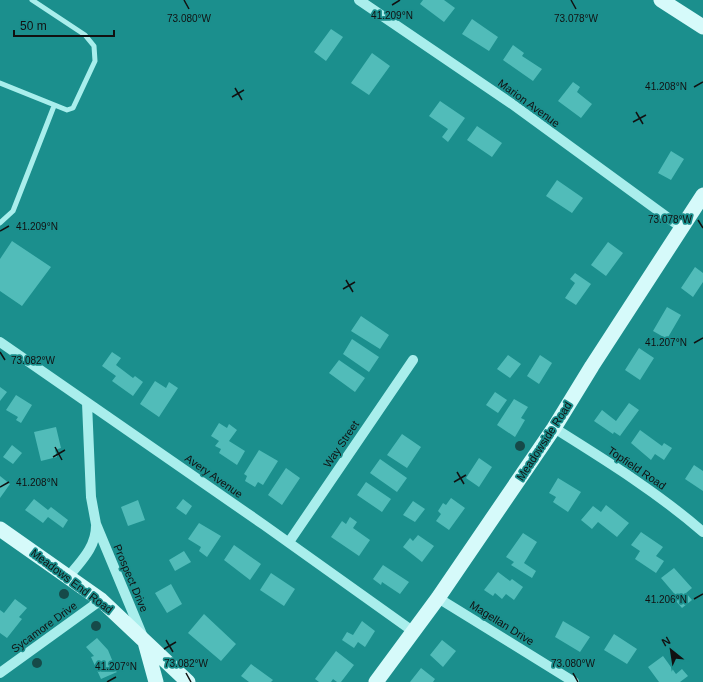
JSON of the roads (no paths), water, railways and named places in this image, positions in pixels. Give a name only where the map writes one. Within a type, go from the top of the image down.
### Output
[{"type":"main road","points":[[662,0],[703,27]]},
{"type":"main road","name":"Meadowside Road","points":[[376,682],[438,598],[554,428],[592,366],[703,195]]},
{"type":"main road","name":"Meadows End Road","points":[[0,529],[69,576],[101,600],[188,682]]},
{"type":"main road","points":[[145,641],[156,682]]},
{"type":"street","name":"Marion Avenue","points":[[359,0],[512,104],[682,228]]},
{"type":"street","name":"Avery Avenue","points":[[0,342],[288,542],[414,632]]},
{"type":"street","name":"Way Street","points":[[288,542],[413,360]]},
{"type":"street","name":"Prospect Drive","points":[[87,403],[91,497],[96,524],[145,641]]},
{"type":"street","name":"Topfield Road","points":[[554,428],[622,470],[703,532]]},
{"type":"street","name":"Prospect Drive","points":[[69,576],[91,548],[94,540],[96,524]]},
{"type":"street","name":"Magellan Drive","points":[[438,598],[574,682]]},
{"type":"street","name":"Sycamore Drive","points":[[0,673],[101,600]]},
{"type":"lane","points":[[0,83],[67,110],[73,108],[95,61],[94,46],[85,35],[32,0]]},
{"type":"lane","points":[[0,223],[13,211],[54,106]]}]
